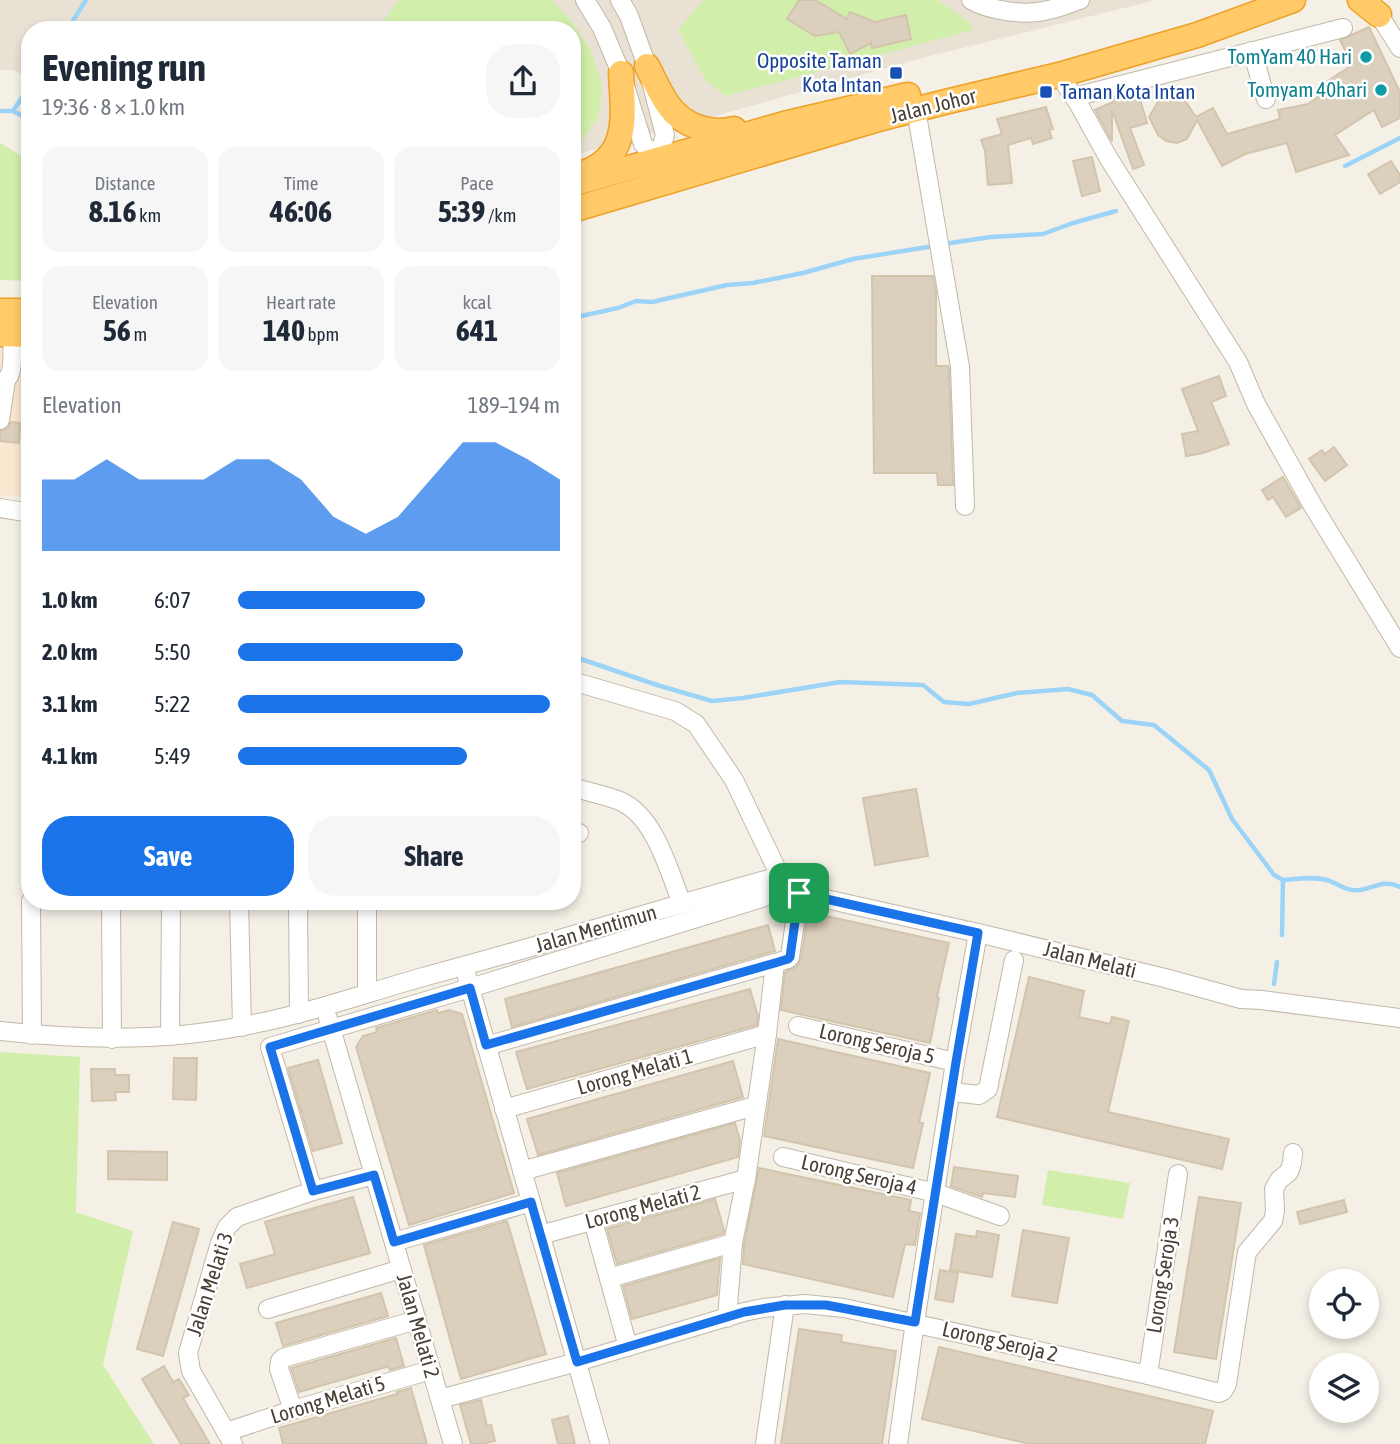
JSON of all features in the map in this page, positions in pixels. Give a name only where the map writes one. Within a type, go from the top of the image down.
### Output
[{"type":"highway","name":"Jalan Johor","points":[[581,181],[784,124],[1133,40],[1193,23],[1252,0]]},
{"type":"highway","name":"Jalan Johor","points":[[581,207],[916,109],[1059,75],[1197,35],[1295,1]]},
{"type":"highway","points":[[647,66],[668,106],[682,119],[698,127],[728,131],[751,125],[784,124]]},
{"type":"highway","points":[[581,173],[598,166],[616,147],[622,124],[621,74]]},
{"type":"highway","points":[[616,197],[653,173],[659,159],[676,166],[716,168]]},
{"type":"street","points":[[585,0],[602,28],[621,74],[643,144],[659,159],[665,135],[647,66],[629,16],[620,0]]},
{"type":"street","points":[[971,0],[986,7],[1007,5],[1026,12],[1046,11],[1080,0]]},
{"type":"street","points":[[1381,7],[1400,48]]},
{"type":"street","points":[[1074,97],[1343,28]]},
{"type":"street","points":[[1252,51],[1266,99]]},
{"type":"street","points":[[1059,75],[1238,362],[1256,404],[1313,506],[1400,648]]},
{"type":"street","points":[[916,109],[960,368],[965,506]]},
{"type":"street","points":[[1,410],[3,382],[11,369],[10,321]]},
{"type":"street","points":[[0,508],[21,512]]},
{"type":"street","points":[[581,684],[676,711],[696,724],[734,779],[781,884]]},
{"type":"street","points":[[581,790],[621,801],[635,810],[653,832],[682,904]]},
{"type":"street","name":"Jalan Melati","points":[[313,1191],[270,1047],[470,988],[781,884],[799,893],[978,933],[1241,999],[1400,1018]]},
{"type":"street","name":"Jalan Mentimun","points":[[0,1031],[112,1039],[170,1036],[242,1027],[299,1014],[367,992],[682,904],[781,884]]},
{"type":"street","points":[[486,1045],[788,959],[799,893]]},
{"type":"street","points":[[31,910],[32,1035]]},
{"type":"street","points":[[111,910],[112,1039]]},
{"type":"street","points":[[170,1036],[171,910]]},
{"type":"street","points":[[239,910],[242,1027]]},
{"type":"street","points":[[298,910],[299,1014]]},
{"type":"street","points":[[367,910],[367,992]]},
{"type":"street","points":[[902,1443],[915,1322],[978,933]]},
{"type":"street","points":[[951,1092],[979,1096],[988,1089],[1014,960]]},
{"type":"street","points":[[727,1318],[733,1243],[746,1179],[775,963]]},
{"type":"street","points":[[464,966],[600,1444]]},
{"type":"street","name":"Jalan Melati 2","points":[[324,1007],[453,1444]]},
{"type":"street","name":"Lorong Seroja 5","points":[[798,1027],[956,1062]]},
{"type":"street","name":"Lorong Melati 1","points":[[504,1109],[766,1034]]},
{"type":"street","points":[[522,1171],[755,1105]]},
{"type":"street","name":"Lorong Seroja 2","points":[[440,1399],[763,1308],[785,1305],[826,1305],[915,1322],[1214,1392],[1223,1391],[1227,1384],[1247,1252],[1273,1221],[1274,1189],[1291,1168],[1293,1153]]},
{"type":"street","name":"Lorong Seroja 4","points":[[783,1157],[936,1193],[1000,1216]]},
{"type":"street","name":"Lorong Seroja 3","points":[[1147,1375],[1178,1174]]},
{"type":"street","name":"Jalan Melati 3","points":[[229,1438],[191,1371],[188,1353],[227,1227],[237,1217],[313,1191],[374,1175]]},
{"type":"street","name":"Lorong Melati 2","points":[[540,1235],[746,1179]]},
{"type":"street","points":[[394,1242],[531,1202]]},
{"type":"street","points":[[593,1221],[628,1347]]},
{"type":"street","points":[[609,1278],[733,1243]]},
{"type":"street","points":[[268,1309],[401,1269]]},
{"type":"street","points":[[765,1444],[785,1305]]},
{"type":"street","points":[[293,1410],[279,1369],[283,1358],[417,1320]]},
{"type":"street","name":"Lorong Melati 5","points":[[229,1438],[293,1410],[431,1370]]},
{"type":"shaded area","points":[[0,0],[1156,0],[922,58],[581,153],[581,21],[21,21],[21,74],[13,70],[0,70]]},
{"type":"shaded area","points":[[0,345],[21,345],[21,496],[0,495]]},
{"type":"green space","points":[[399,0],[551,0],[571,21],[384,21]]},
{"type":"green space","points":[[704,0],[938,0],[969,22],[973,30],[726,96],[706,81],[678,30]]},
{"type":"green space","points":[[581,36],[591,50],[602,86],[599,116],[581,142]]},
{"type":"green space","points":[[0,143],[21,156],[21,281],[0,280]]},
{"type":"green space","points":[[0,1052],[80,1057],[76,1212],[133,1231],[103,1365],[154,1444],[0,1444]]},
{"type":"green space","points":[[1048,1170],[1130,1183],[1123,1219],[1042,1205]]},
{"type":"building","points":[[799,0],[815,0],[847,19],[850,12],[875,22],[906,15],[911,39],[872,48],[871,43],[850,54],[839,32],[815,36],[787,19]]},
{"type":"building","points":[[1369,27],[1400,92],[1400,118],[1382,127],[1374,110],[1335,135],[1349,155],[1296,172],[1287,143],[1245,154],[1222,166],[1197,120],[1187,139],[1177,143],[1166,141],[1158,135],[1149,117],[1162,95],[1168,99],[1176,87],[1196,117],[1213,108],[1227,134],[1280,119],[1278,110],[1308,104],[1321,95],[1317,88],[1352,65],[1340,40]]},
{"type":"building","points":[[1138,92],[1147,123],[1130,128],[1144,165],[1133,169],[1112,110],[1112,141],[1095,110],[1113,102],[1112,99]]},
{"type":"building","points":[[1046,107],[1053,129],[1049,130],[1052,138],[1033,144],[1031,138],[1008,145],[1012,183],[988,185],[985,151],[981,140],[1002,134],[997,119]]},
{"type":"building","points":[[1092,157],[1100,191],[1082,196],[1073,161]]},
{"type":"building","points":[[1391,161],[1400,175],[1400,182],[1380,194],[1368,174]]},
{"type":"building","points":[[872,276],[933,276],[936,292],[936,366],[949,368],[953,485],[938,485],[937,473],[874,473]]},
{"type":"building","points":[[1219,376],[1226,396],[1211,402],[1229,444],[1186,456],[1182,434],[1198,431],[1182,389]]},
{"type":"building","points":[[11,422],[20,423],[19,443],[0,441],[0,431],[8,428]]},
{"type":"building","points":[[1334,447],[1347,465],[1325,481],[1309,459],[1322,450],[1325,454]]},
{"type":"building","points":[[1283,477],[1301,508],[1286,517],[1273,497],[1268,500],[1262,490]]},
{"type":"building","points":[[916,789],[928,856],[875,865],[863,798]]},
{"type":"building","points":[[808,912],[949,943],[930,1043],[781,1010],[785,972],[796,967],[801,959]]},
{"type":"building","points":[[768,925],[775,951],[512,1027],[505,999]]},
{"type":"building","points":[[1029,977],[1084,991],[1079,1017],[1110,1024],[1112,1017],[1129,1021],[1108,1112],[1229,1139],[1222,1169],[997,1117]]},
{"type":"building","points":[[750,989],[758,1016],[757,1025],[527,1089],[516,1052]]},
{"type":"building","points":[[437,1010],[438,1013],[449,1010],[462,1014],[514,1193],[409,1225],[356,1047],[363,1036],[377,1032],[376,1028]]},
{"type":"building","points":[[778,1039],[930,1073],[913,1168],[764,1136]]},
{"type":"building","points":[[174,1058],[197,1058],[196,1100],[173,1099]]},
{"type":"building","points":[[318,1060],[342,1143],[313,1151],[288,1068]]},
{"type":"building","points":[[733,1061],[743,1097],[538,1155],[527,1119]]},
{"type":"building","points":[[91,1069],[115,1069],[115,1075],[129,1075],[129,1092],[115,1092],[116,1100],[92,1101]]},
{"type":"building","points":[[735,1123],[740,1140],[738,1157],[566,1206],[557,1173]]},
{"type":"building","points":[[108,1151],[167,1152],[167,1180],[108,1179]]},
{"type":"building","points":[[954,1167],[1018,1176],[1015,1197],[983,1193],[982,1197],[951,1186]]},
{"type":"building","points":[[759,1168],[911,1200],[909,1211],[920,1213],[915,1245],[905,1244],[893,1297],[743,1264],[744,1245]]},
{"type":"building","points":[[353,1197],[370,1253],[247,1288],[240,1264],[275,1254],[265,1222]]},
{"type":"building","points":[[1199,1197],[1241,1203],[1216,1359],[1174,1352]]},
{"type":"building","points":[[715,1199],[723,1234],[617,1264],[607,1229]]},
{"type":"building","points":[[1344,1200],[1347,1212],[1300,1224],[1297,1212]]},
{"type":"building","points":[[507,1221],[546,1354],[461,1379],[424,1245]]},
{"type":"building","points":[[173,1222],[199,1229],[163,1356],[137,1349]]},
{"type":"building","points":[[1023,1230],[1069,1238],[1057,1303],[1012,1296]]},
{"type":"building","points":[[977,1231],[999,1235],[992,1277],[950,1270],[956,1234],[976,1237]]},
{"type":"building","points":[[720,1258],[717,1295],[632,1319],[623,1286]]},
{"type":"building","points":[[940,1270],[958,1273],[953,1302],[935,1299]]},
{"type":"building","points":[[381,1293],[388,1316],[283,1346],[276,1323]]},
{"type":"building","points":[[799,1329],[842,1335],[841,1342],[896,1351],[882,1444],[781,1444]]},
{"type":"building","points":[[396,1338],[404,1366],[390,1370],[388,1366],[299,1392],[291,1368]]},
{"type":"building","points":[[939,1347],[1213,1411],[1205,1444],[1030,1444],[922,1419]]},
{"type":"building","points":[[164,1366],[173,1382],[179,1379],[189,1395],[183,1398],[210,1444],[181,1444],[142,1379]]},
{"type":"building","points":[[411,1388],[427,1444],[283,1444],[279,1428]]},
{"type":"building","points":[[481,1400],[487,1426],[491,1425],[495,1441],[471,1444],[460,1405]]},
{"type":"building","points":[[568,1416],[575,1444],[558,1444],[552,1420]]},
{"type":"waterway","points":[[73,21],[86,0]]},
{"type":"waterway","points":[[13,111],[21,99]]},
{"type":"waterway","points":[[0,111],[13,111],[21,115]]},
{"type":"waterway","points":[[1345,166],[1400,138]]},
{"type":"waterway","points":[[943,244],[991,237],[1043,234],[1116,211]]},
{"type":"waterway","points":[[581,316],[636,301],[652,302],[727,285],[803,273],[853,259],[934,246]]},
{"type":"waterway","points":[[581,659],[712,701],[840,682],[923,685],[944,702],[969,704],[1017,693],[1068,689],[1092,695],[1122,721],[1154,725],[1209,770],[1232,819],[1274,875],[1283,880],[1321,879],[1352,890],[1381,884],[1400,887]]},
{"type":"waterway","points":[[1282,935],[1283,880]]},
{"type":"waterway","points":[[1274,984],[1277,962]]},
{"type":"place","name":"TomYam 40 Hari","points":[[1366,57]]},
{"type":"place","name":"Opposite Taman Kota Intan","points":[[896,73]]},
{"type":"place","name":"Tomyam 40hari","points":[[1381,90]]},
{"type":"place","name":"Taman Kota Intan","points":[[1046,92]]},
{"type":"route","points":[[799,893],[978,933],[915,1322],[826,1305],[785,1305],[744,1312],[577,1362],[531,1202],[394,1242],[374,1175],[313,1191],[270,1047],[470,988],[486,1045],[775,963],[790,957],[799,893]]}]
